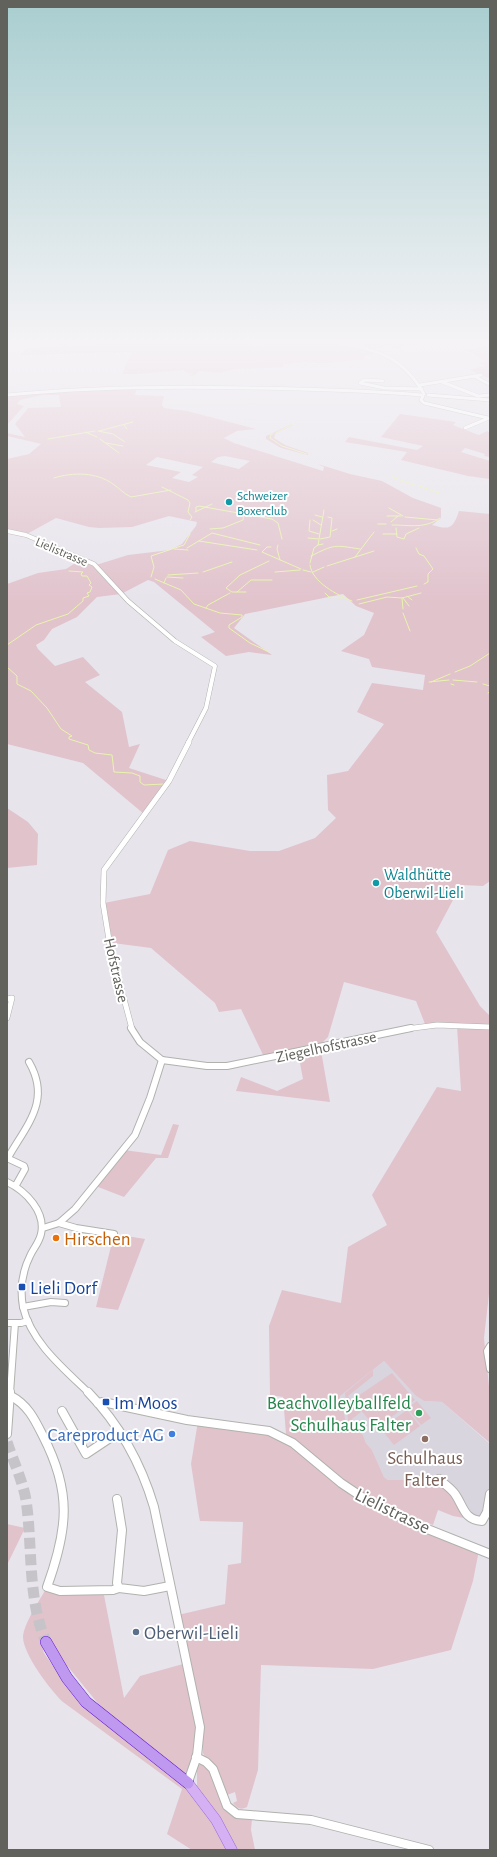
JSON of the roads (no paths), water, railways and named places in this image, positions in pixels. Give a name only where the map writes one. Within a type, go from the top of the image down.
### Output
[{"type":"highway","points":[[46,1642],[63,1674],[93,1708],[188,1783]]},
{"type":"main road","points":[[188,1783],[216,1820],[232,1850]]},
{"type":"street","name":"Lielistrasse","points":[[7,531],[26,535],[94,564],[128,601],[182,646],[213,664],[216,669],[212,684]]},
{"type":"street","name":"Hofstrasse","points":[[162,1060],[140,1042],[132,1031],[110,946],[103,903],[104,870],[169,781],[206,708],[212,684]]},
{"type":"street","points":[[7,1018],[9,998]]},
{"type":"street","name":"Ziegelhofstrasse","points":[[162,1060],[207,1066],[227,1066],[421,1026],[437,1025],[490,1027]]},
{"type":"street","points":[[42,1228],[59,1223],[75,1209],[135,1135],[148,1104],[162,1060]]},
{"type":"street","points":[[16,1185],[25,1169],[24,1166],[9,1159],[9,1156],[40,1096],[39,1079],[29,1062]]},
{"type":"street","points":[[7,1182],[16,1185],[28,1198],[40,1218],[42,1228],[41,1236],[23,1273],[23,1307],[28,1321],[48,1351],[71,1377],[98,1403],[131,1450],[146,1481],[158,1522],[200,1727],[200,1745],[188,1783]]},
{"type":"street","points":[[59,1223],[76,1228],[114,1234]]},
{"type":"street","points":[[23,1307],[51,1302],[65,1303]]},
{"type":"street","points":[[7,1323],[28,1321]]},
{"type":"street","points":[[7,1434],[11,1396],[15,1323]]},
{"type":"street","points":[[490,1346],[487,1351],[490,1369]]},
{"type":"street","points":[[11,1396],[29,1408],[53,1454],[64,1489],[65,1507],[62,1541],[56,1564],[47,1587],[71,1591],[113,1590],[119,1588],[128,1591],[142,1591],[170,1586]]},
{"type":"street","name":"Lielistrasse","points":[[98,1403],[106,1402],[187,1420],[269,1431],[278,1434],[294,1442],[350,1490],[376,1506],[490,1554]]},
{"type":"street","points":[[62,1411],[86,1454],[119,1432]]},
{"type":"street","points":[[439,1479],[454,1493],[468,1518],[474,1522],[482,1521],[486,1516],[489,1509],[490,1494]]},
{"type":"street","points":[[117,1499],[121,1510],[122,1524],[117,1583],[119,1588]]},
{"type":"street","points":[[196,1757],[206,1762],[213,1769],[227,1806],[237,1814],[311,1820],[428,1850]]},
{"type":"waterway","points":[[99,431],[108,429]]},
{"type":"waterway","points":[[276,433],[284,429]]},
{"type":"waterway","points":[[86,432],[95,431]]},
{"type":"waterway","points":[[98,431],[113,434],[125,442]]},
{"type":"waterway","points":[[48,439],[86,432]]},
{"type":"waterway","points":[[86,432],[97,437]]},
{"type":"waterway","points":[[273,434],[271,434],[270,438],[282,446],[307,454]]},
{"type":"waterway","points":[[100,439],[119,453]]},
{"type":"waterway","points":[[106,443],[123,446]]},
{"type":"waterway","points":[[54,478],[77,474],[92,475],[106,480],[131,497],[169,490]]},
{"type":"waterway","points":[[392,477],[414,485]]},
{"type":"waterway","points":[[419,486],[439,493]]},
{"type":"waterway","points":[[162,487],[169,490]]},
{"type":"waterway","points":[[169,490],[188,500],[190,503],[188,512],[192,517],[190,520]]},
{"type":"waterway","points":[[205,507],[212,504]]},
{"type":"waterway","points":[[196,511],[196,507],[205,507]]},
{"type":"waterway","points":[[195,512],[205,507]]},
{"type":"waterway","points":[[205,507],[244,514]]},
{"type":"waterway","points":[[389,508],[403,516]]},
{"type":"waterway","points":[[244,514],[244,512],[267,510]]},
{"type":"waterway","points":[[308,538],[319,539],[324,510]]},
{"type":"waterway","points":[[210,529],[223,528],[243,520],[244,514]]},
{"type":"waterway","points":[[244,514],[272,519],[278,523],[282,539]]},
{"type":"waterway","points":[[315,515],[322,517]]},
{"type":"waterway","points":[[387,516],[398,516]]},
{"type":"waterway","points":[[391,522],[398,516]]},
{"type":"waterway","points":[[320,539],[330,537],[332,518],[328,517]]},
{"type":"waterway","points":[[405,517],[436,520]]},
{"type":"waterway","points":[[436,520],[440,518]]},
{"type":"waterway","points":[[310,520],[309,531],[319,534]]},
{"type":"waterway","points":[[313,520],[321,525]]},
{"type":"waterway","points":[[392,525],[423,525],[429,524],[436,520]]},
{"type":"waterway","points":[[378,524],[386,524]]},
{"type":"waterway","points":[[396,528],[397,534]]},
{"type":"waterway","points":[[397,534],[397,537],[404,539],[406,534],[419,528]]},
{"type":"waterway","points":[[332,531],[337,529]]},
{"type":"waterway","points":[[355,557],[374,532]]},
{"type":"waterway","points":[[187,548],[212,533],[260,545]]},
{"type":"waterway","points":[[151,577],[154,567],[151,556],[184,545],[190,534]]},
{"type":"waterway","points":[[383,534],[397,534]]},
{"type":"waterway","points":[[318,545],[319,540]]},
{"type":"waterway","points":[[199,541],[257,550]]},
{"type":"waterway","points":[[318,545],[323,544]]},
{"type":"waterway","points":[[278,545],[277,549],[280,560]]},
{"type":"waterway","points":[[312,556],[314,548],[318,545]]},
{"type":"waterway","points":[[312,556],[335,546],[360,549]]},
{"type":"waterway","points":[[271,547],[267,547],[262,552],[280,560]]},
{"type":"waterway","points":[[416,548],[419,554],[424,556],[433,569],[428,574],[428,582],[424,584]]},
{"type":"waterway","points":[[174,549],[188,550]]},
{"type":"waterway","points":[[327,566],[374,551]]},
{"type":"waterway","points":[[310,563],[312,556]]},
{"type":"waterway","points":[[280,560],[301,569]]},
{"type":"waterway","points":[[237,592],[232,592],[226,588],[240,575],[269,561]]},
{"type":"waterway","points":[[203,572],[232,562]]},
{"type":"waterway","points":[[310,565],[315,577],[320,582],[339,595],[352,601]]},
{"type":"waterway","points":[[313,572],[324,567]]},
{"type":"waterway","points":[[275,572],[300,570]]},
{"type":"waterway","points":[[303,570],[311,572]]},
{"type":"waterway","points":[[7,645],[36,625],[68,614],[83,601],[83,598],[89,596],[87,593],[90,592],[92,587],[89,585],[91,583],[87,576],[82,576],[81,574],[83,572],[69,571]]},
{"type":"waterway","points":[[168,575],[198,573]]},
{"type":"waterway","points":[[167,577],[183,578]]},
{"type":"waterway","points":[[164,583],[166,578]]},
{"type":"waterway","points":[[155,579],[164,583]]},
{"type":"waterway","points":[[237,592],[251,580],[272,580]]},
{"type":"waterway","points":[[164,583],[181,590],[194,604],[220,613],[242,615],[242,617],[229,625],[229,628],[250,643],[269,652]]},
{"type":"waterway","points":[[357,600],[417,586]]},
{"type":"waterway","points":[[237,592],[246,592]]},
{"type":"waterway","points":[[206,608],[208,605],[230,593]]},
{"type":"waterway","points":[[325,593],[329,597],[342,598]]},
{"type":"waterway","points":[[408,597],[421,593]]},
{"type":"waterway","points":[[359,604],[387,597],[402,598]]},
{"type":"waterway","points":[[402,598],[408,597]]},
{"type":"waterway","points":[[408,597],[412,600]]},
{"type":"waterway","points":[[402,598],[403,609]]},
{"type":"waterway","points":[[403,598],[409,606]]},
{"type":"waterway","points":[[403,613],[410,631]]},
{"type":"waterway","points":[[455,672],[470,666],[490,653]]},
{"type":"waterway","points":[[7,667],[17,676],[17,684],[31,691],[47,708],[61,729],[72,736],[69,737],[69,739],[88,745],[89,750],[95,753],[112,755],[114,772],[132,773],[140,776],[140,782],[144,785],[164,784]]},
{"type":"waterway","points":[[432,682],[450,674]]},
{"type":"waterway","points":[[432,682],[449,680]]},
{"type":"waterway","points":[[453,680],[477,682]]},
{"type":"waterway","points":[[483,684],[490,686]]},
{"type":"tunnel","points":[[7,1442],[25,1493],[33,1590],[40,1625],[46,1642]]},
{"type":"place","name":"Schweizer Boxerclub","points":[[229,502]]},
{"type":"place","name":"Waldhütte Oberwil-Lieli","points":[[376,883]]},
{"type":"place","name":"Hirschen","points":[[56,1238]]},
{"type":"place","name":"Lieli Dorf","points":[[22,1287]]},
{"type":"place","name":"Im Moos","points":[[106,1402]]},
{"type":"place","name":"Beachvolleyballfeld Schulhaus Falter","points":[[419,1413]]},
{"type":"place","name":"Careproduct AG","points":[[172,1434]]},
{"type":"place","name":"Schulhaus Falter","points":[[425,1439]]},
{"type":"place","name":"Oberwil-Lieli","points":[[136,1632]]}]
